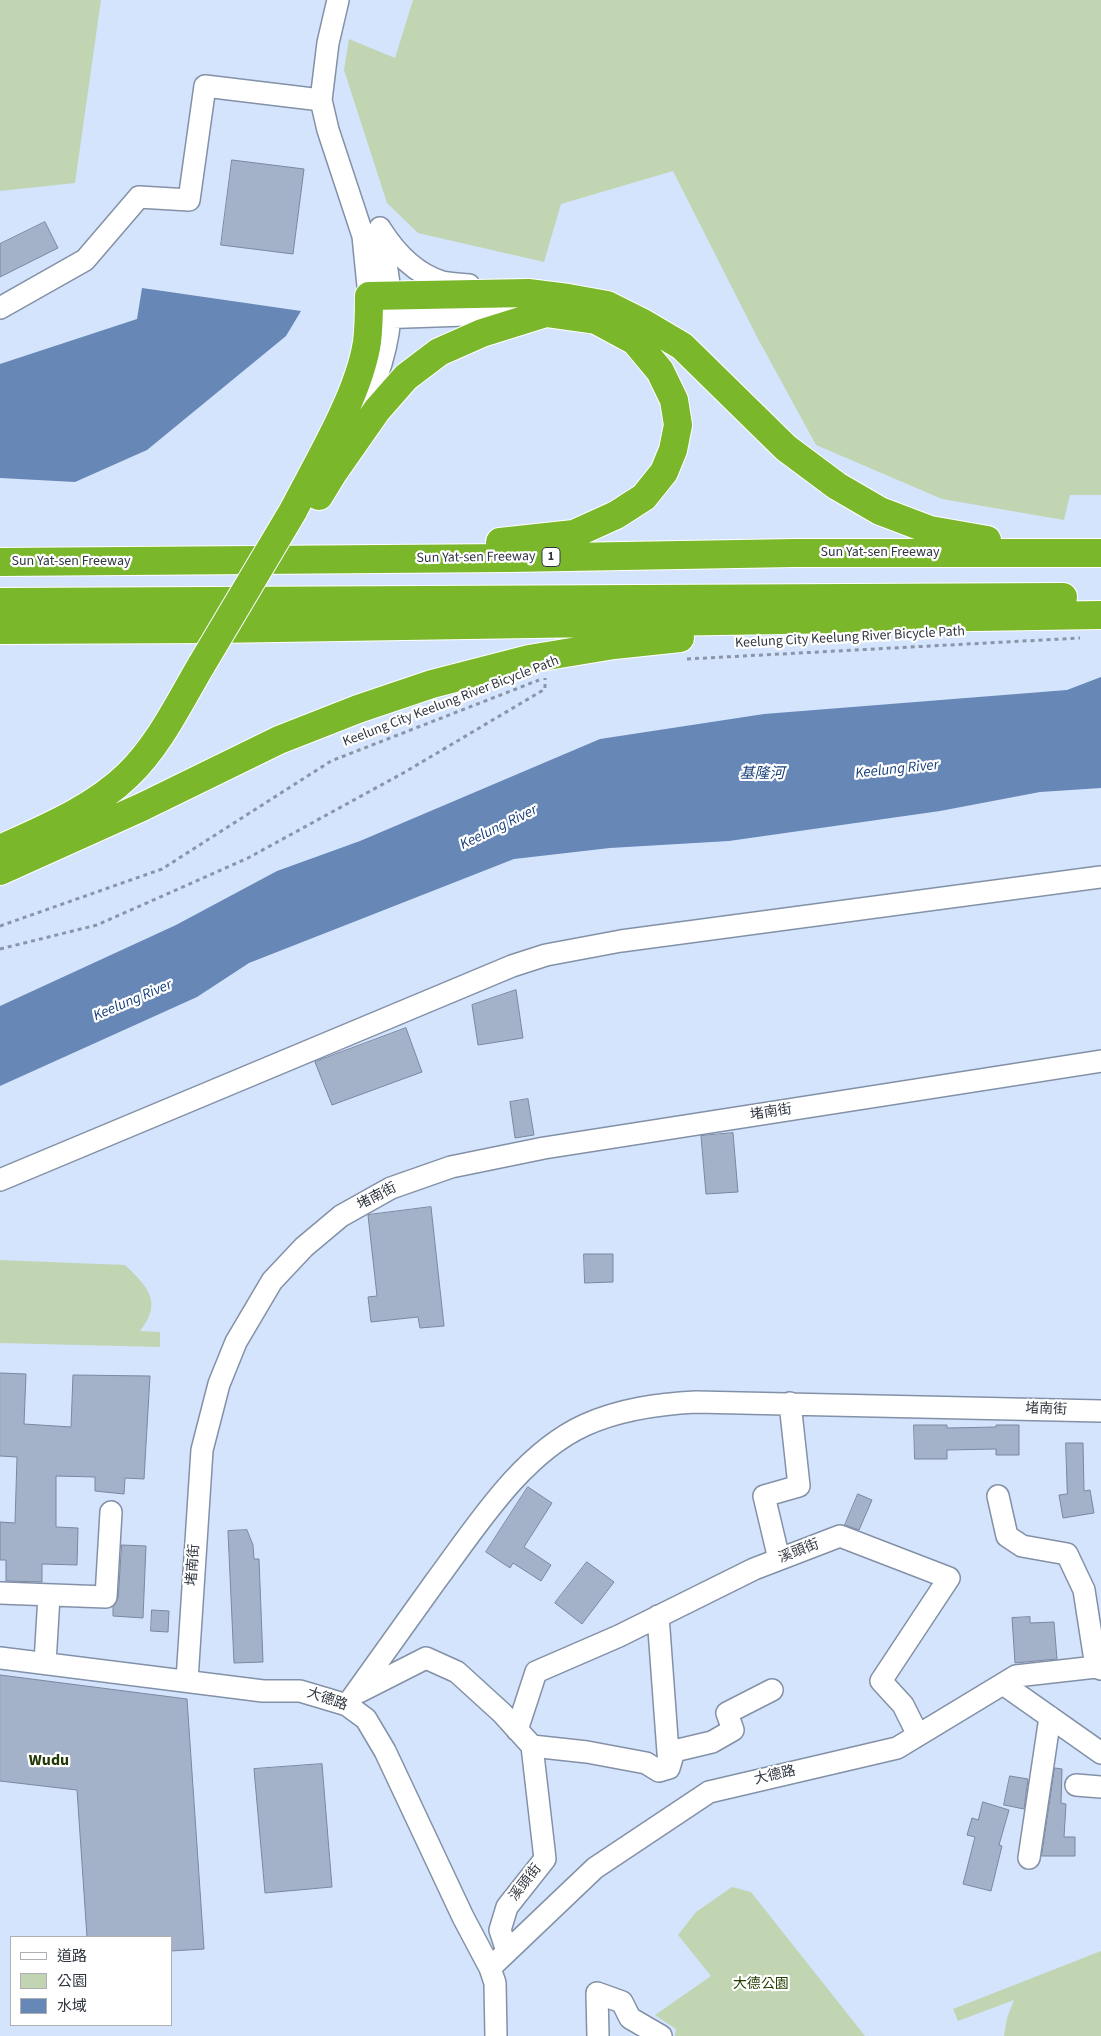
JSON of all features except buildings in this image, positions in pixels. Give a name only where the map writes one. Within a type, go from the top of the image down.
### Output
[{"type":"highway","points":[[300,514],[335,428],[355,385],[366,343],[380,307],[537,303],[568,298],[607,306],[643,323],[682,346],[786,448],[837,486],[880,511],[930,530],[987,540],[1046,544],[1101,544]]},
{"type":"highway","points":[[0,871],[37,843],[113,808],[139,786],[179,736],[209,668],[300,514],[377,410],[406,377],[439,352],[537,303],[596,320],[635,341],[660,371],[674,400],[678,424],[673,450],[664,472],[644,497],[616,515],[574,534],[506,542],[415,544],[358,560]]},
{"type":"highway","name":"Sun Yat-sen Freeway","points":[[0,562],[358,560],[795,553],[1101,553]]},
{"type":"highway","points":[[0,602],[1101,597]]},
{"type":"highway","points":[[0,630],[235,629],[1101,615]]},
{"type":"highway","points":[[0,849],[37,843],[142,807],[279,740],[358,709],[432,684],[529,659],[614,645],[724,633],[847,632],[1053,616]]},
{"type":"highway","points":[[0,838],[37,843]]},
{"type":"street","points":[[332,473],[366,406],[386,348],[380,307],[363,236],[328,130],[322,100],[328,43],[338,0]]},
{"type":"street","points":[[0,308],[85,260],[139,197],[189,200],[205,86],[322,100]]},
{"type":"street","points":[[350,194],[380,228],[393,248],[417,269],[442,282],[537,303]]},
{"type":"street","points":[[380,228],[380,307]]},
{"type":"street","points":[[0,1180],[512,966],[546,955],[621,941],[1101,877]]},
{"type":"street","name":"堵南街","points":[[187,1680],[202,1450],[219,1384],[236,1342],[272,1281],[304,1247],[341,1216],[391,1188],[451,1167],[544,1148],[1101,1061]]},
{"type":"street","name":"堵南街","points":[[350,1700],[468,1536],[509,1485],[552,1444],[585,1425],[617,1414],[657,1404],[696,1402],[1101,1411]]},
{"type":"street","points":[[779,1559],[764,1496],[799,1486],[790,1403]]},
{"type":"street","points":[[998,1496],[1007,1536],[1022,1546],[1067,1554],[1084,1590],[1098,1668]]},
{"type":"street","points":[[0,1593],[49,1596],[106,1596],[112,1512]]},
{"type":"street","name":"溪頭街","points":[[517,1730],[536,1672],[754,1569],[840,1536],[948,1578],[881,1681],[903,1704],[918,1736]]},
{"type":"street","points":[[45,1663],[49,1596]]},
{"type":"street","points":[[658,1616],[669,1768]]},
{"type":"street","points":[[0,1658],[187,1680]]},
{"type":"street","points":[[350,1700],[426,1658],[457,1672],[502,1713],[532,1746],[588,1752],[646,1762],[658,1771],[669,1768]]},
{"type":"street","name":"大德路","points":[[490,1968],[595,1868],[709,1792],[897,1748],[1016,1676],[1098,1668]]},
{"type":"street","name":"大德路","points":[[187,1680],[263,1691],[300,1691],[350,1700],[366,1719],[385,1751],[463,1917],[490,1968],[495,1983],[496,2036]]},
{"type":"street","points":[[1003,1684],[1101,1753]]},
{"type":"street","points":[[669,1768],[674,1751],[712,1742],[733,1730],[727,1713],[772,1690]]},
{"type":"street","points":[[1030,1858],[1050,1717]]},
{"type":"street","name":"溪頭街","points":[[507,1951],[500,1930],[507,1907],[544,1859],[532,1746]]},
{"type":"street","points":[[1076,1785],[1101,1787]]},
{"type":"street","points":[[598,2036],[597,1993],[622,2002],[630,2018],[661,2036]]},
{"type":"path","name":"Keelung City Keelung River Bicycle Path","points":[[679,659],[1081,638]]},
{"type":"path","name":"Keelung City Keelung River Bicycle Path","points":[[0,926],[162,869],[331,762],[554,674]]},
{"type":"path","points":[[0,949],[97,925],[248,858],[405,772],[545,689],[545,678]]},
{"type":"green space","points":[[0,0],[101,0],[75,183],[0,191]]},
{"type":"green space","points":[[413,0],[1101,0],[1101,495],[1070,495],[1064,520],[942,499],[816,445],[757,337],[673,171],[561,204],[544,262],[418,233],[387,203],[344,70],[349,39],[395,58]]},
{"type":"green space","points":[[0,1260],[125,1265],[150,1295],[151,1312],[140,1331],[160,1332],[160,1347],[0,1343]]},
{"type":"green space","name":"大德公園","points":[[732,1887],[751,1892],[865,2036],[675,2036],[676,2029],[655,2015],[711,1976],[678,1935],[696,1912]]},
{"type":"green space","points":[[1101,1951],[1101,2036],[1004,2036],[1007,2018],[1014,2000],[958,2021],[953,2009]]},
{"type":"water","points":[[142,288],[301,311],[286,336],[147,450],[75,482],[0,478],[0,364],[137,319]]},
{"type":"water","name":"基隆河","points":[[1101,677],[1101,788],[1040,792],[940,811],[729,841],[610,848],[514,859],[249,963],[197,997],[0,1086],[0,1006],[176,925],[277,871],[360,841],[600,739],[764,714],[1067,690]]},
{"type":"district","name":"Wudu","points":[[49,1761]]},
{"type":"water label","name":"Keelung River","points":[[897,770]]},
{"type":"water label","name":"Keelung River","points":[[499,828]]},
{"type":"water label","name":"Keelung River","points":[[133,1001]]}]
